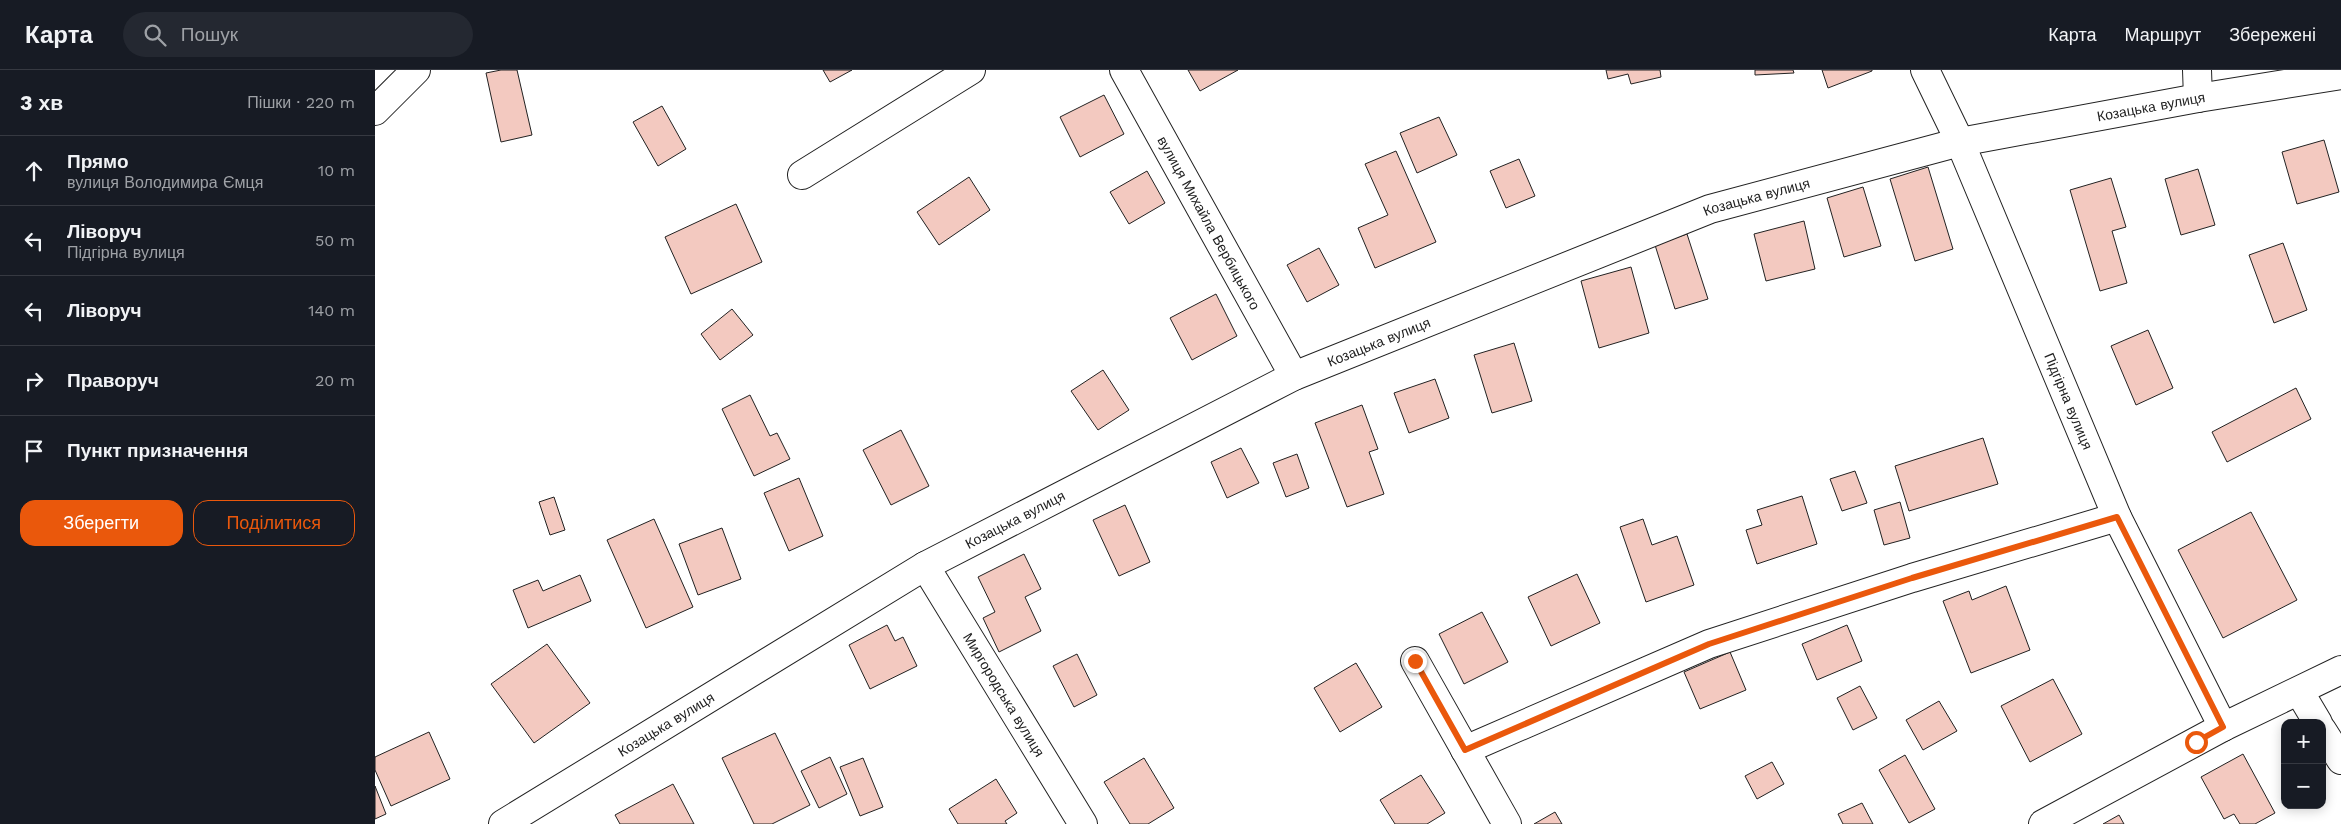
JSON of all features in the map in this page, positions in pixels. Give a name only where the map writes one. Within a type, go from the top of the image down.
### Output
[{"type":"street","points":[[375,111],[416,70]]},
{"type":"street","points":[[802,175],[971,70]]},
{"type":"street","name":"вулиця Михайла Вербицького","points":[[1124,70],[1294,376]]},
{"type":"street","name":"Підгірна вулиця","points":[[1925,70],[1960,142],[2117,517],[2223,727]]},
{"type":"street","points":[[2197,70],[2198,98]]},
{"type":"street","name":"Козацька вулиця","points":[[503,824],[925,566],[1294,376],[1710,209],[1960,142],[2198,98],[2341,75]]},
{"type":"street","points":[[1465,750],[1709,644],[1912,578],[2117,517]]},
{"type":"street","name":"Миргородська вулиця","points":[[925,566],[1083,824]]},
{"type":"street","points":[[1415,661],[1507,824]]},
{"type":"street","points":[[2043,824],[2223,727],[2299,692],[2341,670]]},
{"type":"street","points":[[2299,692],[2316,719]]},
{"type":"street","points":[[2326,736],[2341,760]]},
{"type":"building","points":[[501,70],[517,70],[532,135],[501,142],[486,73]]},
{"type":"building","points":[[823,70],[852,70],[830,82]]},
{"type":"building","points":[[1188,70],[1238,70],[1200,91]]},
{"type":"building","points":[[1606,70],[1660,70],[1661,77],[1631,84],[1628,74],[1608,79]]},
{"type":"building","points":[[1755,70],[1793,70],[1794,73],[1755,75]]},
{"type":"building","points":[[1822,70],[1872,70],[1872,71],[1828,88]]},
{"type":"building","points":[[1104,95],[1124,134],[1080,157],[1060,117]]},
{"type":"building","points":[[662,106],[686,149],[658,166],[633,122]]},
{"type":"building","points":[[1439,117],[1457,155],[1417,173],[1400,133]]},
{"type":"building","points":[[2324,140],[2339,192],[2297,204],[2282,152]]},
{"type":"building","points":[[1396,151],[1436,242],[1375,268],[1358,228],[1388,215],[1365,164]]},
{"type":"building","points":[[1519,159],[1535,196],[1506,208],[1490,171]]},
{"type":"building","points":[[1928,167],[1953,249],[1915,261],[1890,179]]},
{"type":"building","points":[[2198,169],[2215,225],[2181,235],[2165,179]]},
{"type":"building","points":[[1147,171],[1165,203],[1129,224],[1110,192]]},
{"type":"building","points":[[969,177],[990,210],[939,245],[917,212]]},
{"type":"building","points":[[2111,178],[2126,227],[2112,231],[2127,283],[2100,291],[2070,190]]},
{"type":"building","points":[[1863,187],[1881,246],[1844,257],[1827,198]]},
{"type":"building","points":[[736,204],[762,262],[691,294],[665,237]]},
{"type":"building","points":[[1804,221],[1815,269],[1766,281],[1754,234]]},
{"type":"building","points":[[1687,234],[1708,299],[1675,309],[1655,245]]},
{"type":"building","points":[[2283,243],[2307,310],[2274,323],[2249,255]]},
{"type":"building","points":[[1319,248],[1339,285],[1307,302],[1287,265]]},
{"type":"building","points":[[1631,267],[1649,333],[1599,348],[1581,281]]},
{"type":"building","points":[[1216,294],[1237,336],[1192,360],[1170,318]]},
{"type":"building","points":[[732,309],[753,335],[720,360],[701,334]]},
{"type":"building","points":[[2148,330],[2173,388],[2136,405],[2111,346]]},
{"type":"building","points":[[1514,343],[1532,401],[1492,413],[1474,355]]},
{"type":"building","points":[[1103,370],[1129,410],[1098,430],[1071,391]]},
{"type":"building","points":[[1435,379],[1449,418],[1409,433],[1394,393]]},
{"type":"building","points":[[2296,388],[2311,419],[2227,462],[2212,432]]},
{"type":"building","points":[[750,395],[770,436],[777,433],[790,459],[754,476],[722,409]]},
{"type":"building","points":[[1362,405],[1378,449],[1369,452],[1384,494],[1347,507],[1315,423]]},
{"type":"building","points":[[901,430],[929,486],[891,505],[863,450]]},
{"type":"building","points":[[1983,438],[1998,484],[1909,511],[1895,466]]},
{"type":"building","points":[[1241,448],[1259,483],[1227,498],[1211,462]]},
{"type":"building","points":[[1297,454],[1309,488],[1286,497],[1273,463]]},
{"type":"building","points":[[1855,471],[1867,503],[1842,511],[1830,479]]},
{"type":"building","points":[[799,478],[823,536],[789,551],[764,493]]},
{"type":"building","points":[[1802,496],[1817,544],[1757,564],[1746,530],[1762,525],[1757,510]]},
{"type":"building","points":[[554,497],[565,530],[550,535],[539,502]]},
{"type":"building","points":[[1900,502],[1910,538],[1884,545],[1874,510]]},
{"type":"building","points":[[1125,505],[1150,562],[1119,576],[1093,520]]},
{"type":"building","points":[[2251,512],[2297,600],[2223,638],[2178,550]]},
{"type":"building","points":[[654,519],[693,607],[646,628],[607,540]]},
{"type":"building","points":[[1643,519],[1652,545],[1677,536],[1694,585],[1646,602],[1620,527]]},
{"type":"building","points":[[722,528],[741,579],[698,595],[679,544]]},
{"type":"building","points":[[1024,554],[1041,589],[1025,597],[1041,631],[999,652],[983,618],[995,612],[978,577]]},
{"type":"building","points":[[1577,574],[1600,623],[1551,646],[1528,597]]},
{"type":"building","points":[[580,575],[591,601],[528,628],[513,590],[538,580],[543,591]]},
{"type":"building","points":[[2006,586],[2030,650],[1971,673],[1943,601],[1969,591],[1972,600]]},
{"type":"building","points":[[1482,612],[1508,662],[1464,684],[1439,634]]},
{"type":"building","points":[[887,625],[895,641],[903,637],[917,666],[870,689],[849,645]]},
{"type":"building","points":[[1847,625],[1862,661],[1817,680],[1802,644]]},
{"type":"building","points":[[547,644],[590,703],[534,743],[491,684]]},
{"type":"building","points":[[1730,652],[1746,690],[1700,709],[1684,672]]},
{"type":"building","points":[[1077,654],[1097,695],[1074,707],[1053,666]]},
{"type":"building","points":[[1356,663],[1382,707],[1340,732],[1314,688]]},
{"type":"building","points":[[2053,679],[2082,734],[2030,762],[2001,706]]},
{"type":"building","points":[[1860,686],[1877,718],[1853,730],[1837,698]]},
{"type":"building","points":[[1939,701],[1957,731],[1923,750],[1906,720]]},
{"type":"building","points":[[429,732],[450,779],[391,806],[375,770],[375,757]]},
{"type":"building","points":[[775,733],[810,805],[772,824],[754,824],[722,758]]},
{"type":"building","points":[[2243,754],[2275,813],[2255,824],[2240,824],[2234,814],[2224,819],[2201,777]]},
{"type":"building","points":[[1905,755],[1935,809],[1909,823],[1879,770]]},
{"type":"building","points":[[830,757],[847,794],[819,808],[801,771]]},
{"type":"building","points":[[863,758],[883,807],[860,816],[840,767]]},
{"type":"building","points":[[1144,758],[1174,808],[1148,824],[1130,824],[1104,782]]},
{"type":"building","points":[[1772,762],[1784,784],[1757,799],[1745,776]]},
{"type":"building","points":[[1421,775],[1445,813],[1427,824],[1395,824],[1380,800]]},
{"type":"building","points":[[996,779],[1017,813],[1005,821],[1007,824],[958,824],[949,809]]},
{"type":"building","points":[[673,784],[694,824],[620,824],[615,815]]},
{"type":"building","points":[[375,786],[386,814],[375,819]]},
{"type":"building","points":[[1862,803],[1873,824],[1843,824],[1838,814]]},
{"type":"building","points":[[1555,812],[1562,824],[1534,824]]},
{"type":"building","points":[[2119,815],[2124,824],[2103,824]]},
{"type":"route","points":[[1415,661],[1465,750],[1709,644],[1912,578],[2117,517],[2223,727],[2196,742]]}]
